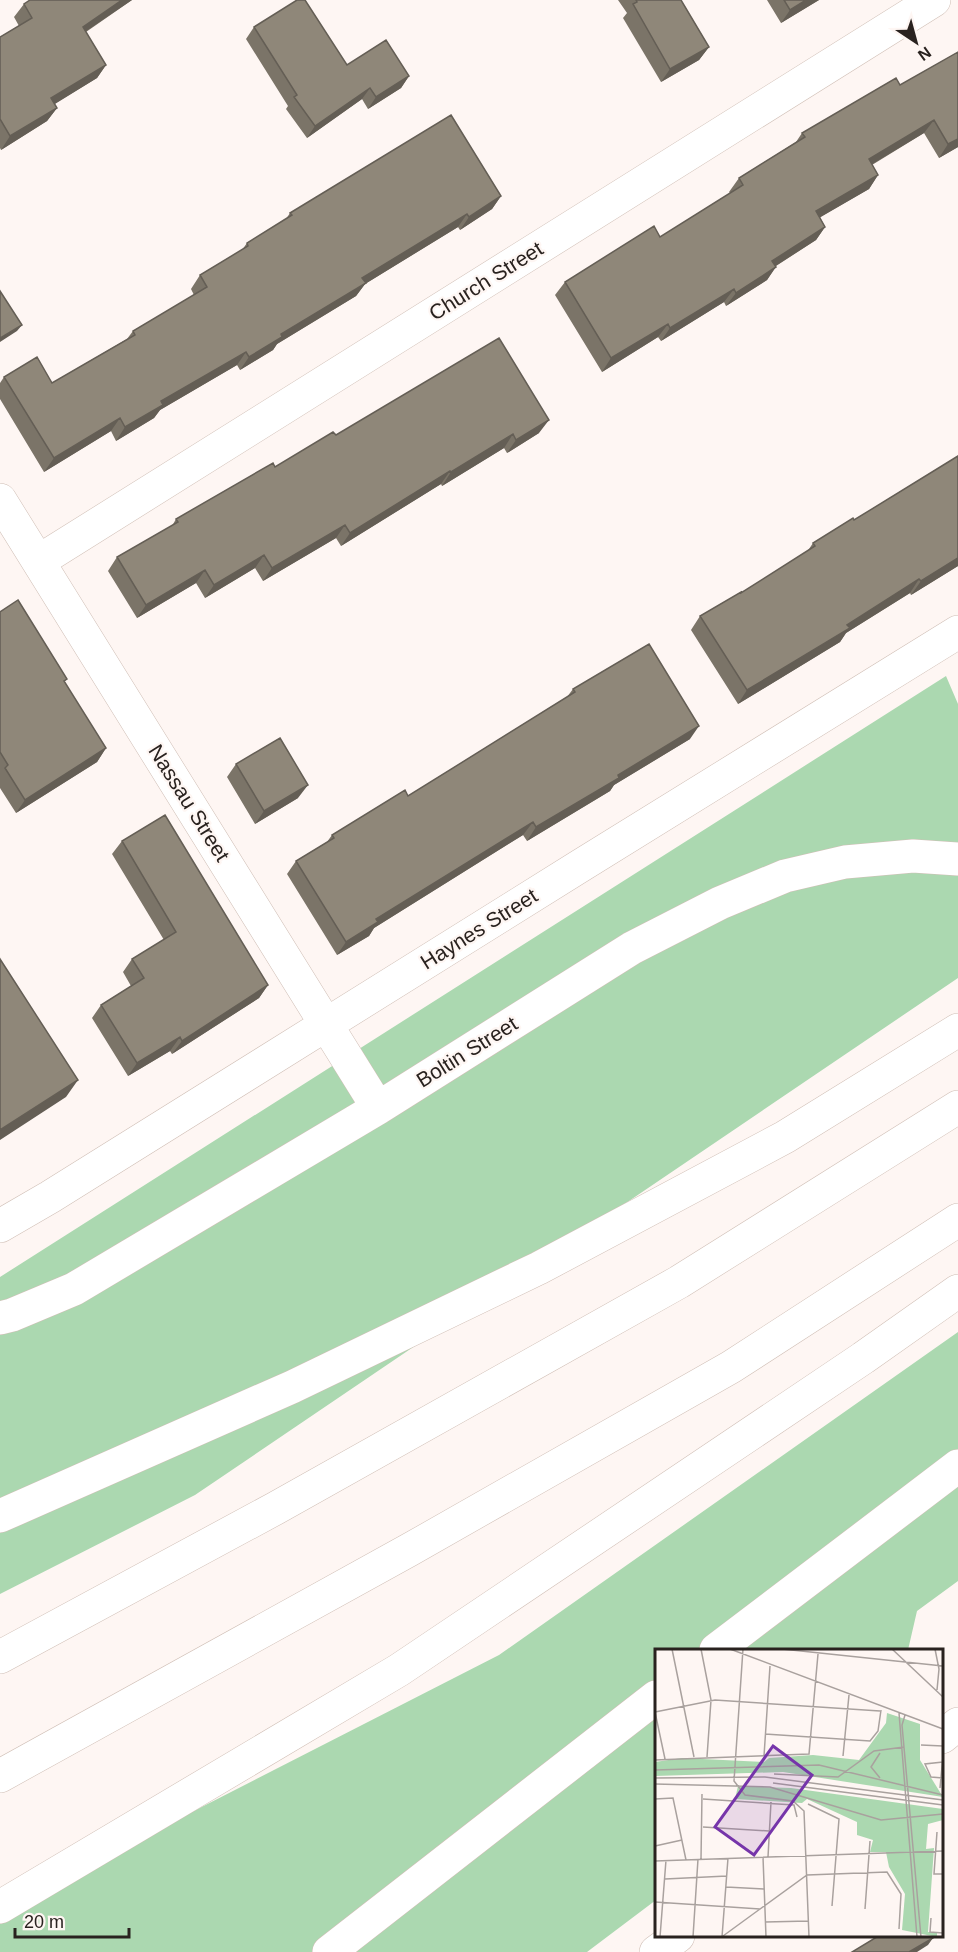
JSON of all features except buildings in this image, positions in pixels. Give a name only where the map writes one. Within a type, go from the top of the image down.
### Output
[{"type":"main road","name":"Church Street","points":[[39,561],[934,0]]},
{"type":"main road","name":"Nassau Street","points":[[0,500],[378,1108]]},
{"type":"main road","name":"Haynes Street","points":[[0,1226],[958,632]]},
{"type":"main road","name":"Boltin Street","points":[[0,1318],[74,1289],[378,1108],[632,948],[720,903],[785,876],[845,862],[913,856],[958,859]]},
{"type":"main road","points":[[0,1516],[292,1387],[539,1268],[785,1137],[958,1030]]},
{"type":"main road","points":[[0,1657],[276,1508],[679,1282],[958,1107]]},
{"type":"main road","points":[[0,1776],[409,1550],[731,1367],[958,1220]]},
{"type":"main road","points":[[0,1907],[399,1670],[853,1365],[958,1291]]},
{"type":"main road","points":[[717,1649],[958,1466]]},
{"type":"main road","points":[[329,1952],[655,1698]]},
{"type":"main road","points":[[943,1736],[958,1724]]},
{"type":"main road","points":[[656,1952],[675,1937]]},
{"type":"green space","points":[[946,676],[958,704],[958,978],[195,1495],[0,1594],[0,1277]]},
{"type":"green space","points":[[958,1332],[958,1581],[917,1611],[908,1649],[655,1649],[655,1901],[587,1952],[0,1952],[0,1910],[499,1655]]}]
